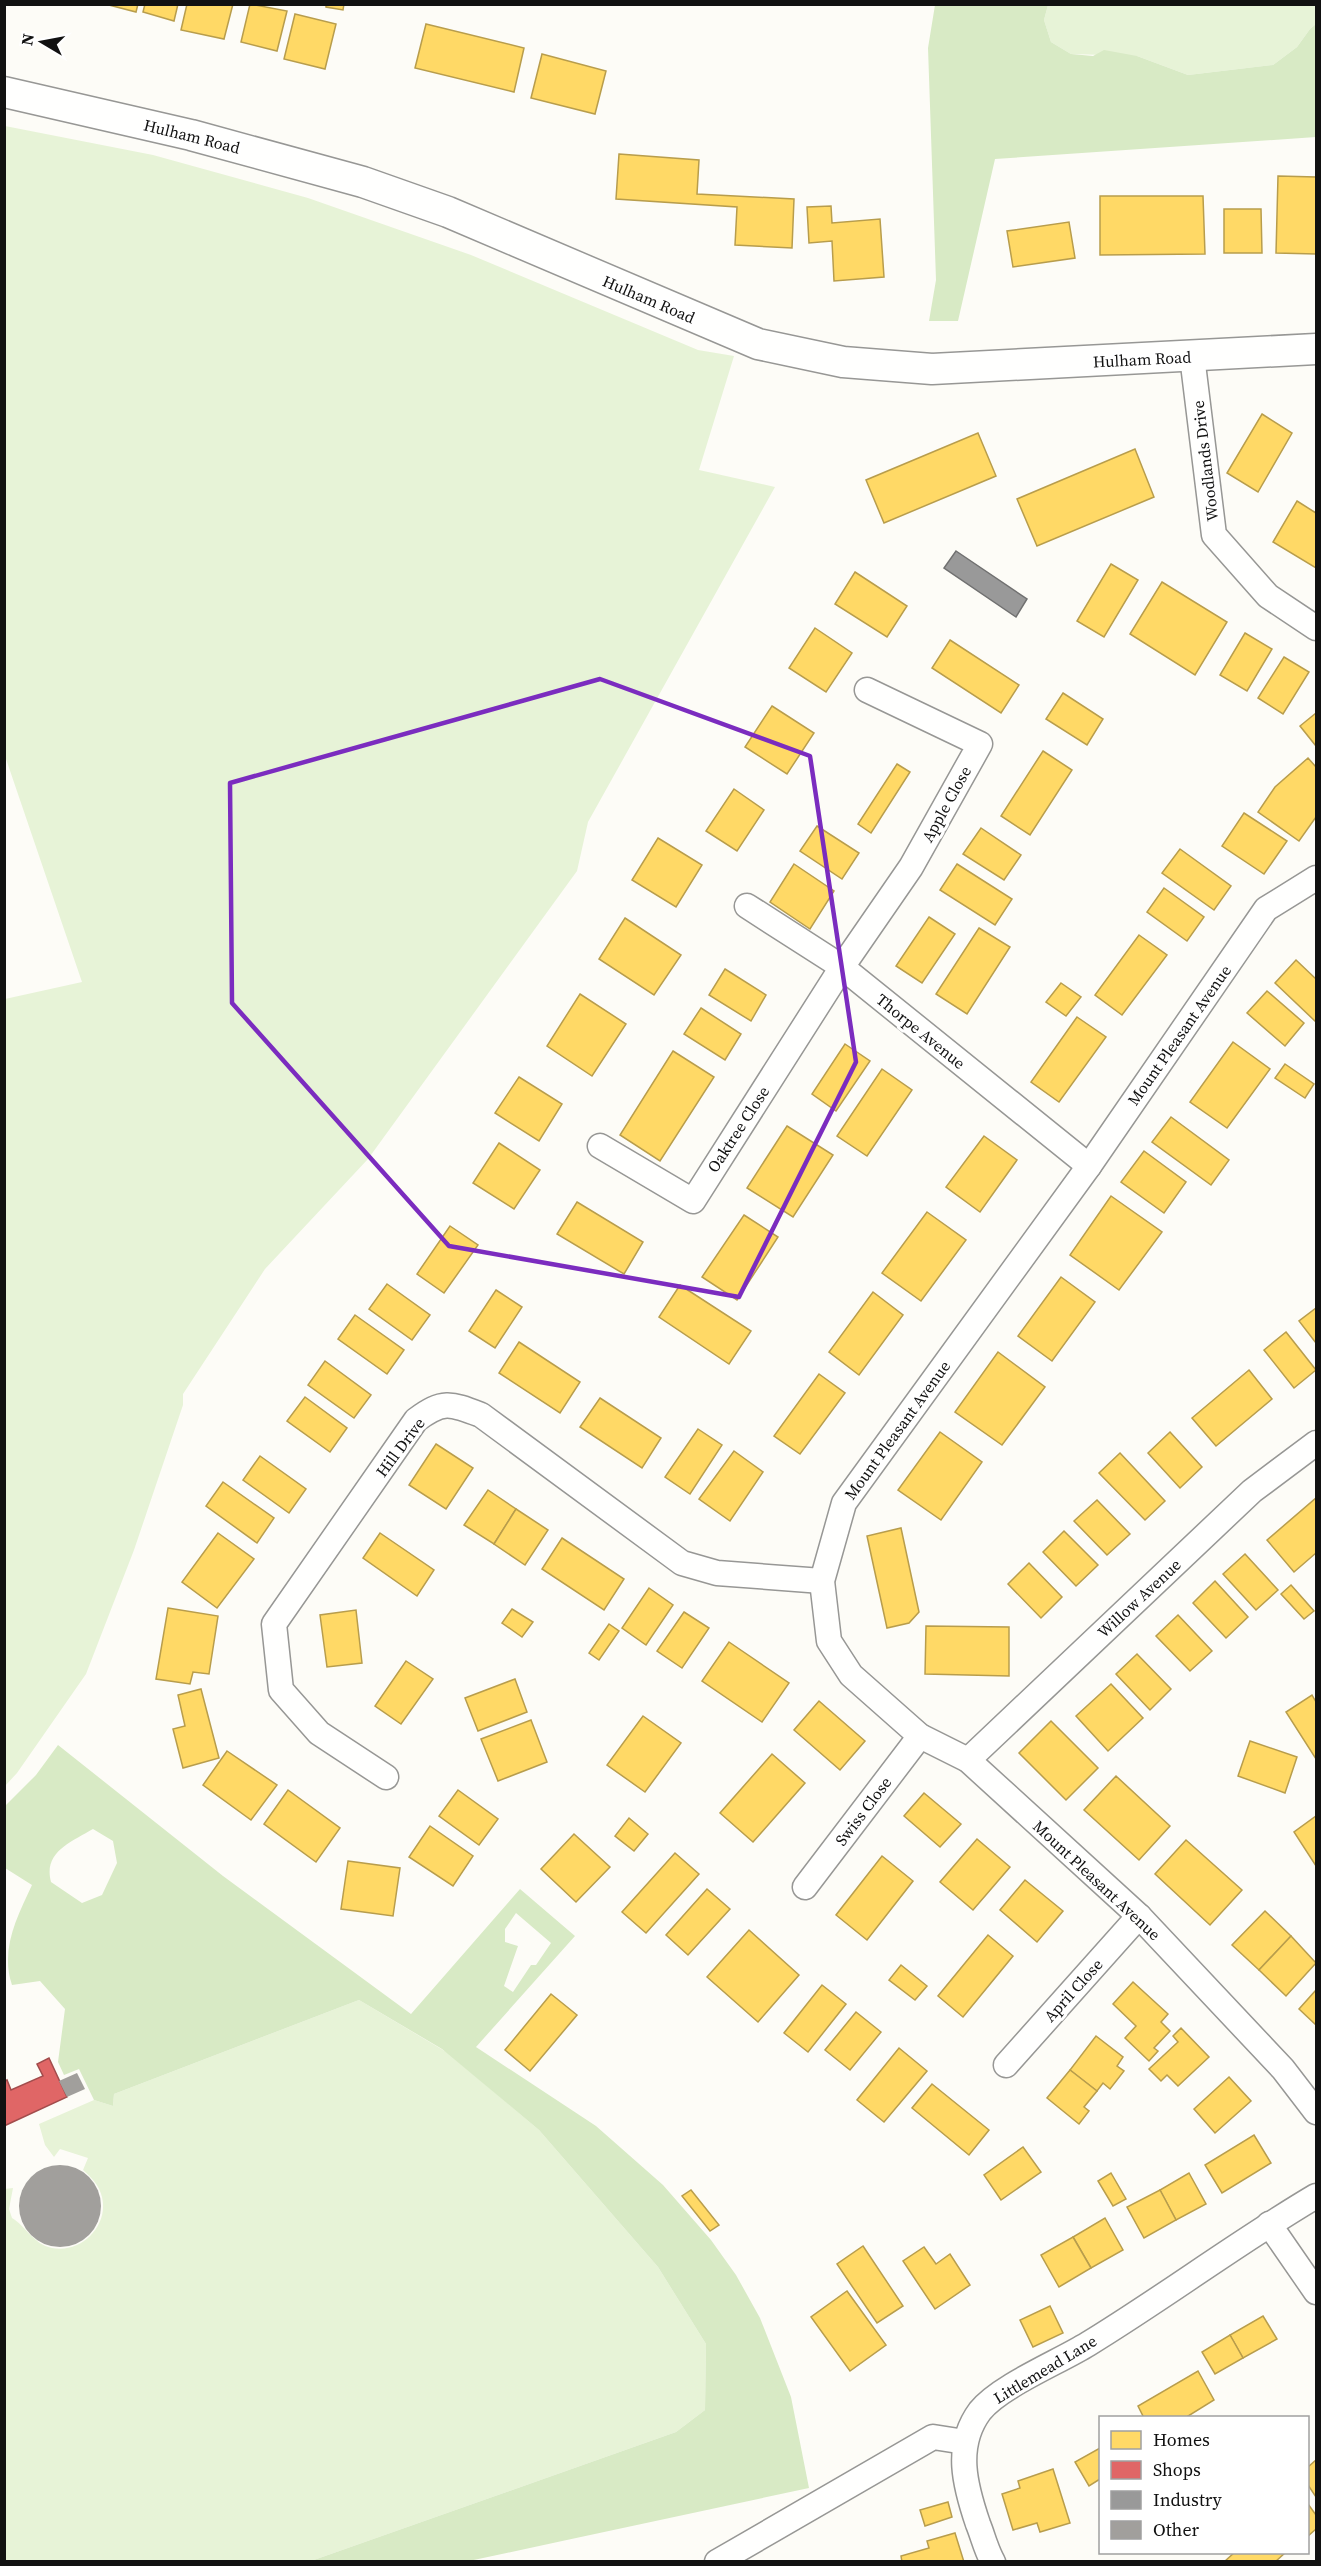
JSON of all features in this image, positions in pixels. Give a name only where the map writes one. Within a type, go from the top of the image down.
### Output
[{"type":"street","name":"Hulham Road","points":[[4,92],[191,135],[363,182],[448,212],[758,344],[795,353],[843,362],[932,369],[1317,349]]},
{"type":"street","name":"Woodlands Drive","points":[[1192,356],[1214,535],[1268,596],[1317,628]]},
{"type":"street","name":"Apple Close","points":[[842,967],[911,867],[980,744],[867,690]]},
{"type":"street","name":"Mount Pleasant Avenue","points":[[1317,878],[1266,909],[1089,1166],[844,1503],[822,1581],[829,1641],[851,1675],[920,1736],[968,1760],[1139,1916],[1283,2069],[1317,2112]]},
{"type":"street","name":"Thorpe Avenue","points":[[747,906],[842,967],[1089,1166]]},
{"type":"street","name":"Oaktree Close","points":[[600,1146],[693,1201],[842,967]]},
{"type":"street","name":"Hill Drive","points":[[386,1777],[319,1733],[281,1690],[274,1624],[416,1420],[435,1407],[453,1404],[481,1414],[682,1563],[717,1573],[822,1581]]},
{"type":"street","name":"Willow Avenue","points":[[968,1760],[1252,1491],[1317,1443]]},
{"type":"street","name":"Swiss Close","points":[[805,1887],[920,1736]]},
{"type":"street","name":"April Close","points":[[1006,2065],[1139,1916]]},
{"type":"street","name":"Littlemead Lane","points":[[965,2442],[981,2410],[1002,2393],[1088,2344],[1269,2224],[1317,2196]]},
{"type":"street","points":[[1269,2224],[1317,2292]]},
{"type":"street","points":[[717,2562],[933,2437],[965,2442],[963,2464],[966,2488],[993,2562]]},
{"type":"highlighted area","points":[[600,679],[810,756],[856,1062],[739,1297],[449,1246],[232,1003],[230,783]]},
{"type":"green space","points":[[935,5],[1048,5],[1044,20],[1051,42],[1071,54],[1093,56],[1104,50],[1137,56],[1188,75],[1273,65],[1297,47],[1316,24],[1316,137],[995,159],[958,321],[929,321],[936,280],[928,48]]},
{"type":"green space","points":[[1048,5],[1316,5],[1316,24],[1297,47],[1273,65],[1188,75],[1137,56],[1071,54],[1051,42],[1044,20]]},
{"type":"green space","points":[[5,126],[153,155],[308,198],[471,255],[698,350],[734,356],[699,470],[775,487],[588,822],[577,871],[368,1159],[265,1269],[183,1394],[183,1405],[134,1550],[86,1674],[17,1773],[5,1786],[5,999],[82,982],[5,756]]},
{"type":"green space","points":[[58,1745],[223,1876],[411,2014],[520,1889],[575,1936],[476,2047],[596,2126],[663,2185],[711,2240],[736,2275],[760,2318],[791,2397],[809,2488],[469,2561],[311,2561],[676,2432],[705,2410],[706,2344],[658,2267],[539,2130],[442,2049],[359,2000],[114,2094],[113,2106],[94,2100],[79,2069],[64,2075],[58,2062],[65,2009],[40,1981],[12,1985],[9,1972],[9,1946],[12,1934],[32,1885],[5,1868],[5,1806],[36,1775]],"holes":[[[93,1829],[113,1841],[117,1863],[102,1895],[82,1903],[51,1882],[51,1863],[61,1849]],[[516,1913],[551,1943],[536,1965],[531,1965],[513,1992],[504,1986],[518,1946],[505,1942],[505,1929]]]},
{"type":"green space","points":[[359,2000],[448,2053],[539,2130],[658,2267],[706,2344],[705,2410],[676,2432],[311,2561],[5,2561],[4,2189],[13,2188],[9,2209],[12,2218],[40,2243],[52,2248],[73,2247],[90,2236],[97,2227],[103,2208],[99,2189],[83,2170],[88,2158],[60,2149],[54,2157],[45,2145],[39,2124],[94,2100],[113,2106],[114,2094]]},
{"type":"building: Homes","points":[[105,4],[138,4],[136,12]]},
{"type":"building: Homes","points":[[145,4],[178,4],[174,21],[143,12]]},
{"type":"building: Homes","points":[[187,4],[233,4],[224,39],[181,30]]},
{"type":"building: Homes","points":[[250,4],[287,11],[277,51],[241,42]]},
{"type":"building: Homes","points":[[326,4],[344,4],[343,10],[326,7]]},
{"type":"building: Homes","points":[[295,14],[336,24],[325,69],[284,59]]},
{"type":"building: Homes","points":[[426,24],[524,48],[514,92],[415,68]]},
{"type":"building: Homes","points":[[542,54],[606,71],[595,114],[531,98]]},
{"type":"building: Homes","points":[[619,154],[699,160],[697,194],[794,199],[792,248],[735,245],[737,207],[616,199]]},
{"type":"building: Homes","points":[[1278,176],[1316,177],[1316,254],[1276,253]]},
{"type":"building: Homes","points":[[1100,196],[1203,196],[1205,254],[1100,255]]},
{"type":"building: Homes","points":[[831,206],[832,223],[880,219],[884,277],[834,281],[832,241],[809,243],[807,207]]},
{"type":"building: Homes","points":[[1224,209],[1261,209],[1262,253],[1224,253]]},
{"type":"building: Homes","points":[[1069,222],[1075,258],[1013,267],[1007,231]]},
{"type":"building: Homes","points":[[1262,414],[1292,433],[1258,492],[1227,473]]},
{"type":"building: Homes","points":[[978,433],[996,476],[884,523],[866,480]]},
{"type":"building: Homes","points":[[1135,449],[1154,497],[1037,546],[1017,499]]},
{"type":"building: Homes","points":[[1297,501],[1316,513],[1316,568],[1273,542]]},
{"type":"building: Homes","points":[[1111,564],[1138,580],[1104,637],[1077,621]]},
{"type":"building: Homes","points":[[855,572],[907,606],[887,637],[835,604]]},
{"type":"building: Homes","points":[[1162,582],[1227,622],[1195,675],[1130,634]]},
{"type":"building: Homes","points":[[815,628],[852,653],[826,692],[789,668]]},
{"type":"building: Homes","points":[[1245,633],[1272,649],[1247,691],[1220,675]]},
{"type":"building: Homes","points":[[950,640],[1019,685],[1001,713],[932,668]]},
{"type":"building: Homes","points":[[1284,657],[1309,672],[1283,714],[1258,698]]},
{"type":"building: Homes","points":[[1063,693],[1103,719],[1087,745],[1046,719]]},
{"type":"building: Homes","points":[[772,706],[814,733],[787,774],[745,747]]},
{"type":"building: Homes","points":[[1316,713],[1316,746],[1300,726]]},
{"type":"building: Homes","points":[[1043,751],[1072,770],[1030,835],[1001,816]]},
{"type":"building: Homes","points":[[1308,758],[1316,767],[1316,817],[1299,841],[1258,812],[1275,787]]},
{"type":"building: Homes","points":[[897,764],[910,772],[871,833],[858,824]]},
{"type":"building: Homes","points":[[734,789],[764,810],[737,851],[706,831]]},
{"type":"building: Homes","points":[[1244,813],[1287,841],[1264,874],[1222,846]]},
{"type":"building: Homes","points":[[817,826],[859,853],[842,879],[800,851]]},
{"type":"building: Homes","points":[[981,828],[1021,855],[1004,880],[963,854]]},
{"type":"building: Homes","points":[[658,838],[702,865],[676,907],[632,880]]},
{"type":"building: Homes","points":[[1180,849],[1231,886],[1214,910],[1162,873]]},
{"type":"building: Homes","points":[[794,864],[834,891],[810,929],[770,902]]},
{"type":"building: Homes","points":[[957,864],[1012,899],[995,925],[940,890]]},
{"type":"building: Homes","points":[[1164,888],[1204,917],[1187,941],[1147,912]]},
{"type":"building: Homes","points":[[929,917],[955,934],[922,983],[896,966]]},
{"type":"building: Homes","points":[[625,918],[681,955],[654,995],[599,959]]},
{"type":"building: Homes","points":[[979,928],[1010,947],[967,1014],[936,994]]},
{"type":"building: Homes","points":[[1139,935],[1167,955],[1122,1015],[1095,995]]},
{"type":"building: Homes","points":[[1296,960],[1316,979],[1316,1022],[1275,983]]},
{"type":"building: Homes","points":[[725,969],[766,995],[751,1021],[709,995]]},
{"type":"building: Homes","points":[[1061,983],[1081,997],[1066,1016],[1046,1002]]},
{"type":"building: Homes","points":[[1267,991],[1304,1023],[1285,1046],[1247,1013]]},
{"type":"building: Homes","points":[[580,994],[626,1024],[592,1076],[547,1046]]},
{"type":"building: Homes","points":[[701,1008],[741,1034],[725,1060],[684,1034]]},
{"type":"building: Homes","points":[[1077,1017],[1106,1037],[1059,1102],[1031,1082]]},
{"type":"building: Homes","points":[[1233,1042],[1270,1069],[1227,1128],[1190,1102]]},
{"type":"building: Homes","points":[[845,1044],[870,1061],[836,1111],[812,1094]]},
{"type":"building: Homes","points":[[673,1051],[714,1077],[660,1161],[620,1135]]},
{"type":"building: Homes","points":[[1285,1064],[1314,1084],[1305,1098],[1275,1078]]},
{"type":"building: Homes","points":[[882,1069],[912,1090],[867,1156],[837,1136]]},
{"type":"building: Homes","points":[[519,1077],[562,1104],[539,1141],[495,1113]]},
{"type":"building: Homes","points":[[1171,1117],[1229,1160],[1211,1185],[1152,1142]]},
{"type":"building: Homes","points":[[787,1126],[833,1155],[793,1217],[747,1188]]},
{"type":"building: Homes","points":[[984,1136],[1017,1160],[980,1212],[946,1187]]},
{"type":"building: Homes","points":[[499,1143],[540,1170],[514,1209],[473,1183]]},
{"type":"building: Homes","points":[[1144,1151],[1186,1182],[1164,1213],[1121,1182]]},
{"type":"building: Homes","points":[[1111,1196],[1162,1232],[1119,1290],[1070,1255]]},
{"type":"building: Homes","points":[[577,1202],[643,1242],[624,1274],[557,1234]]},
{"type":"building: Homes","points":[[927,1212],[966,1240],[921,1301],[882,1273]]},
{"type":"building: Homes","points":[[744,1215],[778,1237],[737,1300],[702,1277]]},
{"type":"building: Homes","points":[[450,1226],[478,1245],[444,1293],[417,1274]]},
{"type":"building: Homes","points":[[1061,1277],[1095,1302],[1052,1361],[1018,1336]]},
{"type":"building: Homes","points":[[387,1284],[430,1315],[412,1340],[369,1309]]},
{"type":"building: Homes","points":[[680,1285],[751,1331],[729,1364],[659,1317]]},
{"type":"building: Homes","points":[[496,1290],[522,1307],[495,1348],[469,1331]]},
{"type":"building: Homes","points":[[873,1292],[903,1315],[859,1375],[829,1352]]},
{"type":"building: Homes","points":[[1316,1308],[1316,1343],[1299,1321]]},
{"type":"building: Homes","points":[[355,1315],[404,1350],[387,1374],[338,1339]]},
{"type":"building: Homes","points":[[1286,1332],[1316,1370],[1294,1388],[1264,1350]]},
{"type":"building: Homes","points":[[519,1342],[580,1382],[560,1413],[499,1373]]},
{"type":"building: Homes","points":[[998,1352],[1045,1387],[1002,1445],[955,1412]]},
{"type":"building: Homes","points":[[325,1361],[371,1395],[354,1418],[308,1385]]},
{"type":"building: Homes","points":[[1249,1370],[1272,1399],[1216,1446],[1192,1418]]},
{"type":"building: Homes","points":[[819,1374],[845,1393],[800,1454],[774,1436]]},
{"type":"building: Homes","points":[[305,1397],[347,1428],[330,1452],[287,1421]]},
{"type":"building: Homes","points":[[600,1398],[661,1438],[642,1468],[580,1427]]},
{"type":"building: Homes","points":[[698,1429],[722,1445],[690,1494],[665,1477]]},
{"type":"building: Homes","points":[[940,1432],[982,1462],[941,1520],[898,1490]]},
{"type":"building: Homes","points":[[1170,1432],[1202,1467],[1180,1488],[1148,1453]]},
{"type":"building: Homes","points":[[436,1444],[473,1468],[446,1509],[409,1485]]},
{"type":"building: Homes","points":[[734,1451],[763,1472],[730,1521],[699,1499]]},
{"type":"building: Homes","points":[[1120,1453],[1165,1501],[1145,1520],[1099,1473]]},
{"type":"building: Homes","points":[[260,1456],[306,1489],[289,1513],[243,1480]]},
{"type":"building: Homes","points":[[223,1482],[274,1518],[257,1543],[206,1506]]},
{"type":"building: Homes","points":[[488,1490],[516,1509],[494,1544],[464,1525]]},
{"type":"building: Homes","points":[[1316,1498],[1316,1553],[1294,1572],[1267,1540]]},
{"type":"building: Homes","points":[[1097,1500],[1130,1534],[1107,1555],[1074,1521]]},
{"type":"building: Homes","points":[[516,1509],[548,1530],[525,1565],[494,1544]]},
{"type":"building: Homes","points":[[901,1528],[919,1612],[909,1623],[887,1628],[867,1536]]},
{"type":"building: Homes","points":[[1064,1531],[1098,1565],[1076,1586],[1043,1552]]},
{"type":"building: Homes","points":[[218,1533],[254,1559],[217,1608],[182,1582]]},
{"type":"building: Homes","points":[[380,1533],[434,1570],[417,1596],[363,1558]]},
{"type":"building: Homes","points":[[562,1538],[624,1579],[604,1610],[542,1569]]},
{"type":"building: Homes","points":[[1245,1554],[1278,1590],[1256,1610],[1223,1574]]},
{"type":"building: Homes","points":[[1029,1563],[1062,1597],[1041,1618],[1008,1584]]},
{"type":"building: Homes","points":[[1215,1581],[1248,1617],[1226,1638],[1193,1603]]},
{"type":"building: Homes","points":[[1291,1585],[1314,1611],[1304,1619],[1281,1594]]},
{"type":"building: Homes","points":[[649,1588],[673,1605],[646,1645],[622,1628]]},
{"type":"building: Homes","points":[[168,1608],[218,1616],[209,1674],[193,1672],[190,1684],[156,1679]]},
{"type":"building: Homes","points":[[512,1609],[533,1622],[522,1637],[502,1623]]},
{"type":"building: Homes","points":[[356,1610],[362,1663],[327,1667],[320,1615]]},
{"type":"building: Homes","points":[[684,1612],[709,1628],[682,1668],[657,1651]]},
{"type":"building: Homes","points":[[1178,1615],[1212,1651],[1190,1671],[1156,1636]]},
{"type":"building: Homes","points":[[609,1624],[619,1631],[599,1660],[589,1653]]},
{"type":"building: Homes","points":[[926,1626],[1009,1627],[1009,1676],[925,1674]]},
{"type":"building: Homes","points":[[729,1642],[789,1683],[762,1722],[702,1681]]},
{"type":"building: Homes","points":[[1137,1654],[1171,1689],[1150,1710],[1116,1674]]},
{"type":"building: Homes","points":[[406,1661],[433,1679],[401,1724],[375,1706]]},
{"type":"building: Homes","points":[[515,1679],[527,1712],[478,1731],[465,1698]]},
{"type":"building: Homes","points":[[1111,1684],[1143,1718],[1108,1751],[1076,1716]]},
{"type":"building: Homes","points":[[201,1689],[219,1758],[183,1768],[173,1729],[185,1726],[178,1695]]},
{"type":"building: Homes","points":[[1312,1695],[1316,1702],[1316,1759],[1286,1712]]},
{"type":"building: Homes","points":[[819,1701],[865,1741],[840,1770],[794,1730]]},
{"type":"building: Homes","points":[[643,1716],[681,1743],[645,1792],[607,1765]]},
{"type":"building: Homes","points":[[531,1720],[547,1762],[498,1781],[481,1739]]},
{"type":"building: Homes","points":[[1051,1721],[1098,1768],[1066,1800],[1019,1753]]},
{"type":"building: Homes","points":[[1250,1741],[1297,1757],[1285,1793],[1238,1776]]},
{"type":"building: Homes","points":[[227,1751],[277,1785],[251,1820],[203,1785]]},
{"type":"building: Homes","points":[[772,1754],[805,1783],[753,1842],[720,1813]]},
{"type":"building: Homes","points":[[1116,1776],[1170,1826],[1139,1860],[1084,1810]]},
{"type":"building: Homes","points":[[288,1790],[340,1828],[316,1862],[264,1824]]},
{"type":"building: Homes","points":[[458,1790],[498,1819],[479,1845],[439,1816]]},
{"type":"building: Homes","points":[[924,1793],[961,1824],[940,1847],[904,1816]]},
{"type":"building: Homes","points":[[1316,1816],[1316,1866],[1294,1832]]},
{"type":"building: Homes","points":[[629,1818],[648,1834],[634,1851],[615,1836]]},
{"type":"building: Homes","points":[[430,1826],[473,1856],[453,1886],[409,1857]]},
{"type":"building: Homes","points":[[574,1834],[610,1867],[576,1902],[541,1869]]},
{"type":"building: Homes","points":[[977,1839],[1010,1867],[973,1910],[940,1882]]},
{"type":"building: Homes","points":[[1186,1840],[1242,1890],[1210,1925],[1155,1874]]},
{"type":"building: Homes","points":[[675,1853],[699,1874],[646,1933],[622,1912]]},
{"type":"building: Homes","points":[[882,1856],[913,1881],[867,1940],[836,1915]]},
{"type":"building: Homes","points":[[348,1861],[400,1868],[393,1916],[341,1909]]},
{"type":"building: Homes","points":[[1025,1880],[1063,1911],[1037,1942],[1000,1910]]},
{"type":"building: Homes","points":[[707,1889],[730,1909],[688,1955],[666,1935]]},
{"type":"building: Homes","points":[[1265,1911],[1291,1936],[1259,1970],[1232,1945]]},
{"type":"building: Homes","points":[[749,1930],[799,1975],[758,2022],[707,1977]]},
{"type":"building: Homes","points":[[988,1935],[1013,1956],[963,2017],[938,1996]]},
{"type":"building: Homes","points":[[1291,1936],[1316,1963],[1286,1996],[1259,1970]]},
{"type":"building: Homes","points":[[901,1965],[927,1986],[915,2000],[889,1980]]},
{"type":"building: Homes","points":[[1133,1982],[1168,2014],[1161,2022],[1170,2031],[1154,2048],[1158,2051],[1149,2061],[1125,2038],[1136,2026],[1113,2004]]},
{"type":"building: Homes","points":[[822,1985],[846,2004],[808,2052],[784,2033]]},
{"type":"building: Homes","points":[[1316,1990],[1316,2025],[1299,2009]]},
{"type":"building: Homes","points":[[551,1994],[577,2015],[530,2071],[505,2050]]},
{"type":"building: Homes","points":[[856,2012],[881,2032],[850,2070],[825,2050]]},
{"type":"building: Homes","points":[[1181,2028],[1209,2057],[1178,2086],[1167,2075],[1161,2081],[1149,2069],[1178,2042],[1173,2036]]},
{"type":"building: Homes","points":[[1096,2036],[1123,2057],[1117,2066],[1124,2071],[1110,2089],[1103,2083],[1097,2091],[1070,2070]]},
{"type":"building: Homes","points":[[899,2048],[927,2071],[884,2122],[857,2100]]},
{"type":"building: Homes","points":[[1070,2070],[1097,2091],[1084,2107],[1089,2111],[1079,2124],[1047,2098]]},
{"type":"building: Homes","points":[[1229,2077],[1251,2101],[1215,2133],[1194,2109]]},
{"type":"building: Homes","points":[[932,2084],[989,2130],[969,2155],[912,2108]]},
{"type":"building: Homes","points":[[1254,2135],[1271,2163],[1222,2193],[1205,2165]]},
{"type":"building: Homes","points":[[1023,2147],[1041,2172],[1001,2200],[984,2175]]},
{"type":"building: Homes","points":[[1111,2173],[1126,2199],[1113,2206],[1098,2181]]},
{"type":"building: Homes","points":[[1189,2173],[1206,2204],[1176,2220],[1160,2190]]},
{"type":"building: Homes","points":[[691,2190],[719,2225],[710,2231],[682,2196]]},
{"type":"building: Homes","points":[[1160,2190],[1176,2220],[1144,2238],[1127,2207]]},
{"type":"building: Homes","points":[[1105,2218],[1123,2250],[1091,2268],[1073,2237]]},
{"type":"building: Homes","points":[[1073,2237],[1091,2268],[1059,2287],[1041,2255]]},
{"type":"building: Homes","points":[[863,2246],[903,2306],[877,2323],[837,2264]]},
{"type":"building: Homes","points":[[924,2247],[936,2264],[950,2254],[970,2285],[935,2309],[903,2261]]},
{"type":"building: Homes","points":[[847,2291],[886,2345],[850,2371],[811,2317]]},
{"type":"building: Homes","points":[[1050,2306],[1063,2333],[1033,2347],[1020,2320]]},
{"type":"building: Homes","points":[[1263,2316],[1277,2339],[1243,2358],[1230,2335]]},
{"type":"building: Homes","points":[[1230,2335],[1243,2358],[1215,2374],[1202,2352]]},
{"type":"building: Homes","points":[[1198,2371],[1214,2400],[1188,2416],[1143,2416],[1138,2406]]},
{"type":"building: Homes","points":[[1099,2449],[1099,2480],[1089,2486],[1075,2462]]},
{"type":"building: Homes","points":[[1316,2460],[1316,2497],[1309,2486],[1309,2466]]},
{"type":"building: Homes","points":[[1053,2469],[1070,2523],[1040,2532],[1037,2523],[1013,2530],[1002,2494],[1020,2488],[1018,2481]]},
{"type":"building: Homes","points":[[948,2502],[952,2517],[925,2526],[920,2510]]},
{"type":"building: Homes","points":[[1309,2505],[1316,2515],[1316,2529],[1309,2535]]},
{"type":"building: Homes","points":[[955,2533],[964,2562],[902,2562],[901,2556],[929,2548],[927,2541]]},
{"type":"building: Homes","points":[[1233,2554],[1284,2554],[1275,2562],[1224,2562]]},
{"type":"building: Shops","points":[[49,2058],[67,2097],[4,2126],[4,2082],[7,2080],[11,2090],[43,2076],[37,2064]]},
{"type":"building: Industry","points":[[956,551],[1027,599],[1016,617],[944,568]]},
{"type":"building: Other","points":[[77,2073],[85,2089],[67,2097],[59,2081]]},
{"type":"building: Other","points":[[60,2165],[76,2168],[89,2177],[98,2190],[101,2206],[98,2222],[89,2235],[76,2244],[60,2247],[44,2244],[31,2235],[22,2222],[19,2206],[22,2190],[31,2177],[44,2168]]}]
